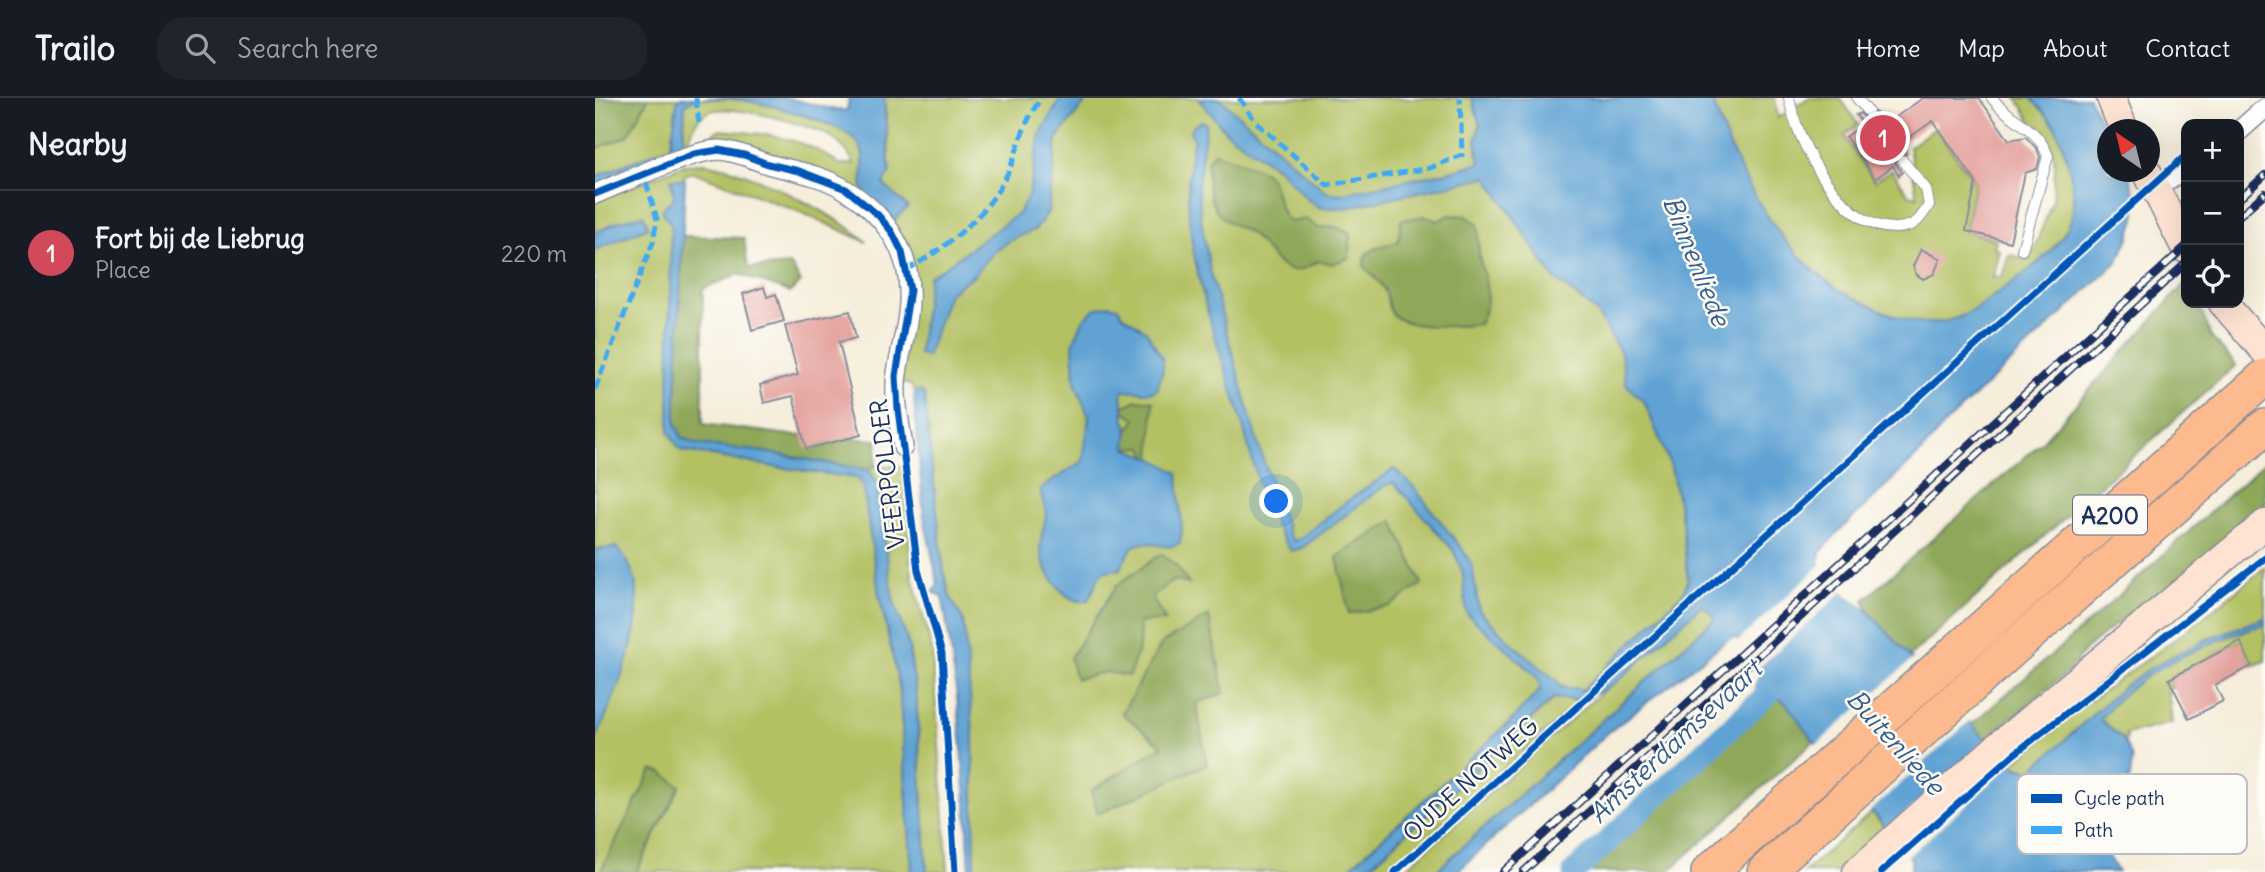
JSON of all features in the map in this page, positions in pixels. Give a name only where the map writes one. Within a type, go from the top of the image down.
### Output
[{"type":"highway","name":"A200","points":[[1709,872],[2265,377]]},
{"type":"highway","name":"A200","points":[[1765,872],[2011,650],[2262,430]]},
{"type":"main road","points":[[2111,98],[2120,119]]},
{"type":"main road","points":[[2152,182],[2184,245]]},
{"type":"main road","points":[[2227,308],[2265,351]]},
{"type":"main road","points":[[1857,872],[2002,743],[2265,524]]},
{"type":"street","points":[[2244,127],[2265,108]]},
{"type":"street","name":"VEERPOLDER","points":[[595,194],[694,154],[719,150],[799,171],[846,189],[878,215],[892,232],[902,251],[910,290],[896,376],[903,447]]},
{"type":"street","points":[[2160,177],[2181,172]]},
{"type":"lane","points":[[1789,98],[1800,136],[1818,171],[1839,199],[1868,221],[1885,229],[1908,227],[1920,221],[1929,205],[1926,189],[1902,160]]},
{"type":"lane","points":[[1857,98],[1868,112]]},
{"type":"lane","points":[[1992,98],[2001,111],[2025,124],[2037,135],[2048,156],[2022,250]]},
{"type":"green space","points":[[595,98],[648,98],[628,136],[595,149]]},
{"type":"green space","points":[[648,98],[680,98],[677,102],[671,146],[595,177],[595,149],[628,136]]},
{"type":"green space","points":[[697,98],[752,102],[803,115],[837,128],[850,135],[861,146],[864,160],[862,179],[883,184],[889,153],[884,98],[1061,98],[1040,135],[1029,194],[1019,213],[929,276],[919,354],[949,293],[974,275],[992,254],[1009,241],[1036,229],[1048,212],[1057,138],[1088,98],[1198,98],[1228,133],[1280,170],[1344,208],[1487,177],[1553,277],[1597,312],[1621,353],[1626,384],[1645,403],[1671,467],[1682,521],[1688,580],[1683,593],[1583,690],[1558,686],[1540,690],[1512,720],[1345,872],[975,872],[963,620],[950,597],[944,573],[919,391],[915,393],[911,385],[901,383],[912,264],[851,198],[737,148],[706,140],[718,130],[766,135],[811,147],[839,164],[854,164],[845,150],[833,139],[813,129],[765,115],[716,110],[698,119],[687,145],[683,147],[685,104]]},
{"type":"green space","points":[[1219,98],[1472,98],[1480,125],[1477,150],[1480,163],[1339,194],[1326,192]]},
{"type":"green space","points":[[1712,98],[1775,98],[1778,118],[1808,98],[1840,98],[1858,124],[1844,136],[1875,181],[1892,170],[1909,195],[1917,197],[1909,147],[1935,128],[1975,182],[1965,231],[1996,240],[1994,248],[1999,250],[1993,278],[2002,276],[2009,255],[2030,260],[2053,199],[2053,152],[2046,137],[2036,129],[2017,98],[2031,98],[2055,127],[2065,154],[2072,180],[2071,218],[2055,246],[2038,262],[1969,312],[1951,320],[1931,323],[1898,317],[1841,291],[1795,252],[1776,229],[1745,178]]},
{"type":"green space","points":[[1214,152],[1266,173],[1273,183],[1281,210],[1290,222],[1306,219],[1318,228],[1332,226],[1350,232],[1349,258],[1332,264],[1320,261],[1298,270],[1290,270],[1280,265],[1254,237],[1226,221],[1214,207],[1207,161]]},
{"type":"green space","points":[[702,163],[719,166],[764,182],[812,206],[867,242],[805,214],[694,172],[684,175],[685,180],[671,179],[674,198],[663,214],[671,224],[669,432],[680,450],[858,478],[863,487],[879,594],[899,685],[912,872],[636,872],[680,786],[600,872],[595,872],[595,743],[631,646],[602,548],[595,550],[595,250],[646,228],[617,222],[595,233],[595,201],[684,165]]},
{"type":"green space","points":[[1450,215],[1466,216],[1478,224],[1479,253],[1487,288],[1484,313],[1479,324],[1432,326],[1397,318],[1390,310],[1383,288],[1364,266],[1366,254],[1381,246],[1398,242],[1401,220],[1425,216],[1437,221]]},
{"type":"green space","points":[[681,236],[744,238],[748,268],[791,265],[801,282],[790,292],[739,274],[703,289],[703,424],[790,435],[878,440],[875,466],[868,470],[764,452],[697,444],[682,438],[676,425]]},
{"type":"green space","points":[[2181,288],[2181,308],[2200,308],[2212,338],[2236,365],[1909,657],[1869,612],[1864,600],[2043,441]]},
{"type":"green space","points":[[1137,400],[1153,401],[1151,464],[1143,447],[1122,448],[1125,434],[1136,419],[1120,408]]},
{"type":"green space","points":[[2265,462],[2265,509],[2161,594],[2140,604],[2085,650],[2070,670],[1985,740],[1971,725],[2095,617]]},
{"type":"green space","points":[[875,466],[902,466],[912,576],[932,650],[948,872],[927,872],[916,693],[908,643],[893,599],[876,480],[868,470]]},
{"type":"green space","points":[[1393,521],[1422,584],[1390,606],[1349,614],[1337,557]]},
{"type":"green space","points":[[1161,554],[1176,565],[1189,584],[1173,580],[1152,598],[1166,621],[1140,622],[1139,647],[1129,676],[1105,672],[1076,679],[1070,658],[1117,585]]},
{"type":"green space","points":[[2265,567],[2265,618],[2212,637],[2143,673],[2121,689],[2032,770],[2013,764],[2073,713],[2193,626]]},
{"type":"green space","points":[[1702,605],[1715,616],[1713,620],[1435,872],[1402,872],[1603,691],[1612,686]]},
{"type":"green space","points":[[1209,616],[1224,693],[1196,703],[1207,764],[1098,814],[1091,791],[1162,746],[1122,713],[1162,643]]},
{"type":"green space","points":[[2265,624],[2265,661],[2252,666],[2239,642],[2169,679],[2173,687],[2168,690],[2172,723],[2126,734],[2127,739],[2124,740],[2099,720],[2133,686],[2153,672],[2220,639]]},
{"type":"green space","points":[[1555,698],[1580,701],[1388,872],[1364,872]]},
{"type":"green space","points":[[1777,698],[1786,703],[1814,741],[1668,872],[1589,872]]},
{"type":"green space","points":[[652,770],[661,772],[680,786],[636,872],[600,872]]},
{"type":"green space","points":[[1872,812],[1887,830],[1840,872],[1804,872]]},
{"type":"water","points":[[680,98],[697,98],[685,104],[683,152],[595,187],[595,177],[671,146],[677,102]]},
{"type":"water","points":[[705,98],[788,98],[835,110],[847,110],[849,98],[884,98],[890,174],[883,184],[908,207],[894,220],[866,195],[862,183],[861,149],[850,136],[837,128],[769,106],[737,99]]},
{"type":"water","points":[[1061,98],[1089,98],[1057,138],[1048,212],[1036,229],[1009,241],[992,254],[974,275],[949,293],[927,357],[919,354],[929,276],[1019,213],[1029,194],[1040,135]]},
{"type":"water","points":[[1198,98],[1219,98],[1326,192],[1339,194],[1480,163],[1476,140],[1480,125],[1472,98],[1712,98],[1745,178],[1776,229],[1795,252],[1816,272],[1848,295],[1898,317],[1931,323],[1960,317],[1978,307],[2029,270],[2047,255],[2061,238],[2071,218],[2072,180],[2055,127],[2031,98],[2089,98],[2100,119],[2097,119],[2097,182],[2131,182],[2136,198],[2136,215],[2129,239],[2117,262],[1947,422],[1920,453],[1837,533],[1820,553],[1819,563],[1841,592],[1869,612],[2006,762],[2032,770],[2121,689],[2143,673],[2212,637],[2265,618],[2265,624],[2197,649],[2153,672],[2133,686],[2100,719],[2124,740],[2132,759],[2130,774],[2017,774],[2017,854],[2108,854],[2118,872],[1911,872],[1911,858],[1786,703],[1778,698],[1772,702],[1755,687],[1761,672],[1739,640],[1734,637],[1609,732],[1457,872],[1435,872],[1713,620],[1714,616],[1702,605],[1612,686],[1580,701],[1554,698],[1363,872],[1345,872],[1512,720],[1540,690],[1539,681],[1469,616],[1466,611],[1463,573],[1453,550],[1394,483],[1376,492],[1302,548],[1291,551],[1281,535],[1259,484],[1199,276],[1188,207],[1194,138],[1190,132],[1193,126],[1202,121],[1206,124],[1198,186],[1211,275],[1257,441],[1290,537],[1295,541],[1302,537],[1394,469],[1412,485],[1463,550],[1472,565],[1479,610],[1508,640],[1558,682],[1560,687],[1583,690],[1683,593],[1688,580],[1682,521],[1671,467],[1645,403],[1626,384],[1621,353],[1597,313],[1553,277],[1487,177],[1344,208],[1321,208],[1308,200],[1280,170],[1227,133]]},
{"type":"water","points":[[671,179],[685,180],[676,400],[676,425],[682,438],[697,444],[764,452],[868,470],[876,480],[893,599],[908,643],[916,693],[927,872],[912,872],[899,685],[879,594],[863,487],[858,478],[680,450],[669,432],[671,224],[662,209],[674,198]]},
{"type":"water","points":[[643,215],[648,225],[646,228],[595,250],[595,233],[617,222]]},
{"type":"water","points":[[1110,305],[1118,307],[1123,315],[1146,331],[1163,359],[1157,390],[1122,392],[1124,418],[1128,427],[1126,448],[1154,459],[1178,473],[1182,531],[1180,543],[1175,545],[1167,547],[1145,543],[1133,546],[1119,570],[1110,570],[1100,575],[1087,601],[1079,601],[1057,586],[1043,561],[1040,544],[1046,514],[1041,488],[1083,461],[1089,417],[1075,383],[1073,344],[1083,320],[1094,309]]},
{"type":"water","points":[[915,393],[924,393],[944,573],[950,597],[963,620],[965,635],[973,731],[975,872],[970,872],[953,664],[942,596],[933,592],[938,584],[924,517],[914,399]]},
{"type":"water","points":[[616,547],[630,567],[637,591],[637,616],[624,671],[595,743],[595,550]]},
{"type":"pier","points":[[1823,563],[1844,590],[1756,670],[1753,666],[1755,664],[1737,642]]},
{"type":"pier","points":[[1914,658],[1940,686],[1839,777],[1814,747]]},
{"type":"pier","points":[[1944,690],[1971,720],[1868,813],[1843,782]]},
{"type":"pier","points":[[1989,739],[2008,759],[2015,761],[1906,858],[1885,832]]},
{"type":"building","points":[[1923,98],[1979,98],[2009,140],[2026,137],[2037,149],[2040,157],[2037,169],[2025,173],[2010,242],[1966,231],[1976,182],[1933,121],[1901,143],[1906,154],[1900,153],[1895,158],[1902,172],[1899,176],[1893,166],[1875,179],[1846,137],[1863,124],[1856,115],[1860,113],[1865,119],[1870,119],[1875,112],[1887,123]]},
{"type":"building","points":[[1921,249],[1940,259],[1934,274],[1923,279],[1916,274],[1913,266]]},
{"type":"building","points":[[764,287],[767,297],[776,294],[784,321],[752,330],[743,294]]},
{"type":"building","points":[[850,311],[856,338],[839,342],[861,435],[806,449],[793,396],[764,403],[760,385],[798,375],[785,326]]},
{"type":"building","points":[[2240,641],[2252,666],[2215,685],[2223,701],[2189,719],[2169,679]]},
{"type":"waterway","name":"Amsterdamsevaart","points":[[1574,872],[1788,675]]},
{"type":"railway","points":[[2244,194],[2265,175]]},
{"type":"railway","points":[[2244,212],[2265,193]]},
{"type":"railway","points":[[1503,872],[2181,251]]},
{"type":"railway","points":[[1523,872],[2181,268]]},
{"type":"marked path","points":[[696,98],[699,124]]},
{"type":"marked path","points":[[906,270],[937,251],[967,227],[992,200],[1010,168],[1027,123],[1041,98]]},
{"type":"marked path","points":[[1239,98],[1256,122],[1327,185],[1430,168],[1462,155],[1460,98]]},
{"type":"marked path","points":[[595,389],[653,242],[657,219],[644,175]]},
{"type":"cycle path","points":[[595,194],[694,154],[719,150],[799,171],[846,189],[878,215],[892,232],[902,252],[910,290],[896,376],[898,409],[918,570],[942,654],[955,872]]},
{"type":"cycle path","name":"OUDE NOTWEG","points":[[1395,872],[2181,160]]},
{"type":"cycle path","points":[[1881,872],[2013,755],[2265,558]]},
{"type":"place","name":"Fort bij de Liebrug","points":[[1883,138]]},
{"type":"water label","name":"Binnenliede","points":[[1697,261]]},
{"type":"water label","name":"Buitenliede","points":[[1896,742]]}]
